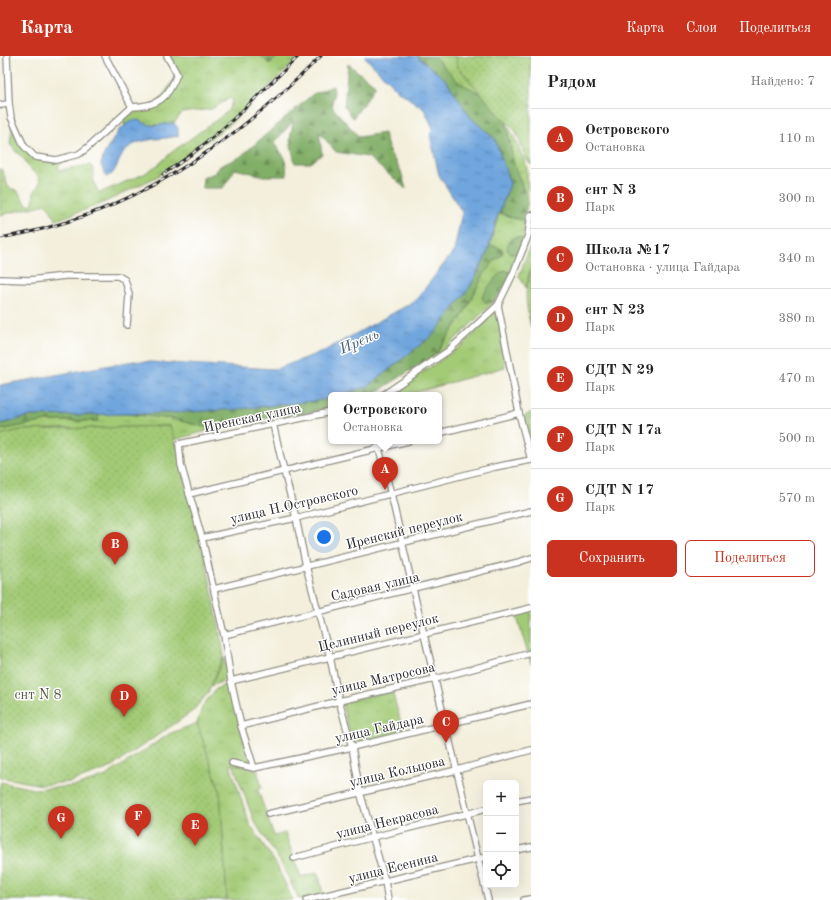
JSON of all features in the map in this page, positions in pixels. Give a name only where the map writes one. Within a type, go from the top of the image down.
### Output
[{"type":"street","points":[[7,56],[11,117],[24,146],[35,157],[56,160],[79,154],[132,107],[156,103],[164,98],[173,85],[177,74],[167,56]]},
{"type":"street","points":[[105,56],[132,107]]},
{"type":"street","points":[[0,105],[9,104]]},
{"type":"street","points":[[387,392],[448,351],[498,305],[513,274],[528,236],[531,215]]},
{"type":"street","points":[[0,279],[30,280],[65,276],[113,276],[125,280],[129,294],[127,325]]},
{"type":"street","points":[[498,305],[518,413],[531,460]]},
{"type":"street","name":"Иренская улица","points":[[189,494],[181,465],[179,444],[328,413]]},
{"type":"street","points":[[442,432],[518,413]]},
{"type":"street","points":[[273,424],[306,566],[330,657],[339,701],[352,747],[360,792],[385,881],[388,900]]},
{"type":"street","points":[[377,444],[391,494],[488,900]]},
{"type":"street","points":[[254,768],[240,726],[230,681],[224,635],[214,589],[202,538],[189,494],[397,444]]},
{"type":"street","name":"улица Н.Островского","points":[[202,538],[296,518],[496,467],[531,460]]},
{"type":"street","name":"Иренский переулок","points":[[214,589],[531,511]]},
{"type":"street","name":"Садовая улица","points":[[224,635],[413,589],[531,558]]},
{"type":"street","name":"Целинный переулок","points":[[230,681],[531,608]]},
{"type":"street","name":"улица Матросова","points":[[240,726],[435,679],[531,653]]},
{"type":"street","name":"улица Гайдара","points":[[232,763],[254,768],[352,747],[531,704]]},
{"type":"street","name":"улица Кольцова","points":[[268,814],[457,770],[531,750]]},
{"type":"street","points":[[519,801],[531,798]]},
{"type":"street","name":"улица Некрасова","points":[[294,858],[483,810]]},
{"type":"street","points":[[519,849],[531,847]]},
{"type":"street","name":"улица Есенина","points":[[306,900],[483,858]]},
{"type":"street","points":[[524,900],[531,899]]},
{"type":"green space","points":[[167,56],[261,56],[269,64],[278,56],[301,56],[228,126],[158,176],[101,204],[56,220],[47,204],[0,215],[0,168],[9,188],[17,190],[27,205],[33,203],[34,193],[40,182],[38,176],[29,168],[24,159],[10,144],[12,126],[33,159],[53,162],[67,161],[63,162],[58,167],[60,170],[90,165],[94,169],[94,181],[99,193],[144,174],[228,111],[233,100],[230,98],[212,109],[182,113],[174,123],[149,125],[133,121],[124,126],[122,119],[142,108],[156,105],[178,74]]},
{"type":"green space","points":[[261,56],[278,56],[269,64]]},
{"type":"green space","points":[[417,56],[434,56],[458,82],[481,94],[506,122],[514,165],[528,201],[524,220],[499,213],[510,184],[495,139],[471,118],[447,81]]},
{"type":"green space","points":[[434,56],[456,56],[457,66],[481,94],[458,82]]},
{"type":"green space","points":[[456,56],[531,56],[531,165],[524,154],[515,130],[506,122],[457,66]]},
{"type":"green space","points":[[348,64],[375,85],[353,118],[344,106]]},
{"type":"green space","points":[[333,86],[333,108],[359,137],[384,133],[389,151],[401,171],[406,189],[368,157],[336,152],[319,132],[322,154],[311,163],[295,163],[290,140],[293,121],[274,143],[285,158],[287,176],[264,176],[235,169],[223,188],[202,188],[203,177],[215,173],[220,166],[240,157],[313,94]]},
{"type":"green space","points":[[506,122],[517,143],[527,168],[528,201],[514,165]]},
{"type":"green space","points":[[499,213],[524,220],[524,240],[511,254],[518,253],[514,269],[492,303],[496,300],[443,351],[436,354],[463,315],[488,267],[501,256],[502,249],[490,245]]},
{"type":"green space","points":[[519,237],[524,240],[518,253],[511,254],[507,249],[508,244],[513,238]]},
{"type":"green space","points":[[531,244],[531,268],[526,288],[519,276]]},
{"type":"green space","points":[[490,245],[502,249],[503,252],[483,276],[463,315],[436,354],[376,392],[350,392],[367,387],[470,287]]},
{"type":"green space","points":[[531,268],[531,327],[527,310],[526,291]]},
{"type":"green space","points":[[506,270],[510,273],[510,276],[501,293],[491,302],[486,303],[482,297],[495,278]]},
{"type":"green space","points":[[498,309],[505,367],[418,392],[393,392],[464,344]]},
{"type":"green space","points":[[328,399],[328,409],[299,415],[253,420],[214,429],[174,419],[127,414],[239,409]]},
{"type":"green space","points":[[531,412],[531,439],[528,437],[525,416]]},
{"type":"green space","points":[[99,414],[127,414],[174,419],[214,429],[174,440],[169,426],[21,430],[0,435],[0,430],[47,421],[98,421]]},
{"type":"green space","points":[[99,414],[98,421],[47,421],[0,430],[0,424],[31,416]]},
{"type":"green space","name":"снт N 8","points":[[170,426],[177,445],[201,539],[224,655],[208,693],[193,711],[110,768],[70,782],[41,785],[0,777],[0,435],[21,430]]},
{"type":"green space","points":[[531,610],[531,664],[516,614]]},
{"type":"green space","points":[[224,657],[228,679],[211,686]]},
{"type":"green space","points":[[229,683],[251,765],[230,765],[250,825],[275,862],[293,900],[227,900],[220,792],[197,723],[203,705],[216,689]]},
{"type":"green space","points":[[392,691],[404,733],[353,745],[341,702]]},
{"type":"green space","points":[[197,723],[220,792],[227,900],[0,900],[0,782],[34,789],[76,786],[106,776],[169,734]]},
{"type":"green space","points":[[233,764],[257,769],[262,788],[258,790],[274,836],[285,833],[301,877],[318,872],[323,894],[299,899],[280,861],[254,821]]},
{"type":"water","name":"Ирень","points":[[364,56],[417,56],[447,81],[471,118],[495,139],[510,184],[497,218],[487,254],[470,287],[434,334],[367,387],[350,392],[328,392],[328,399],[322,400],[239,409],[172,413],[31,416],[0,424],[0,385],[133,361],[276,369],[324,351],[415,301],[454,251],[462,212],[439,175],[430,135],[433,128],[424,109],[398,91]]},
{"type":"water","points":[[139,120],[152,125],[174,123],[178,128],[178,136],[144,141],[131,146],[126,150],[112,174],[106,177],[101,165],[104,154],[119,130],[131,121]]},
{"type":"railway","points":[[163,174],[200,148],[251,103],[299,56]]},
{"type":"railway","points":[[0,238],[47,228],[92,213],[134,195],[175,173],[214,148],[251,119],[287,89],[321,56]]},
{"type":"place","name":"Островского","points":[[385,490]]},
{"type":"place","name":"снт N 3","points":[[115,565]]},
{"type":"place","name":"снт N 23","points":[[124,717]]},
{"type":"place","name":"Школа №17","points":[[446,743]]},
{"type":"place","name":"СДТ N 17а","points":[[138,837]]},
{"type":"place","name":"СДТ N 17","points":[[61,839]]},
{"type":"place","name":"СДТ N 29","points":[[195,846]]}]
